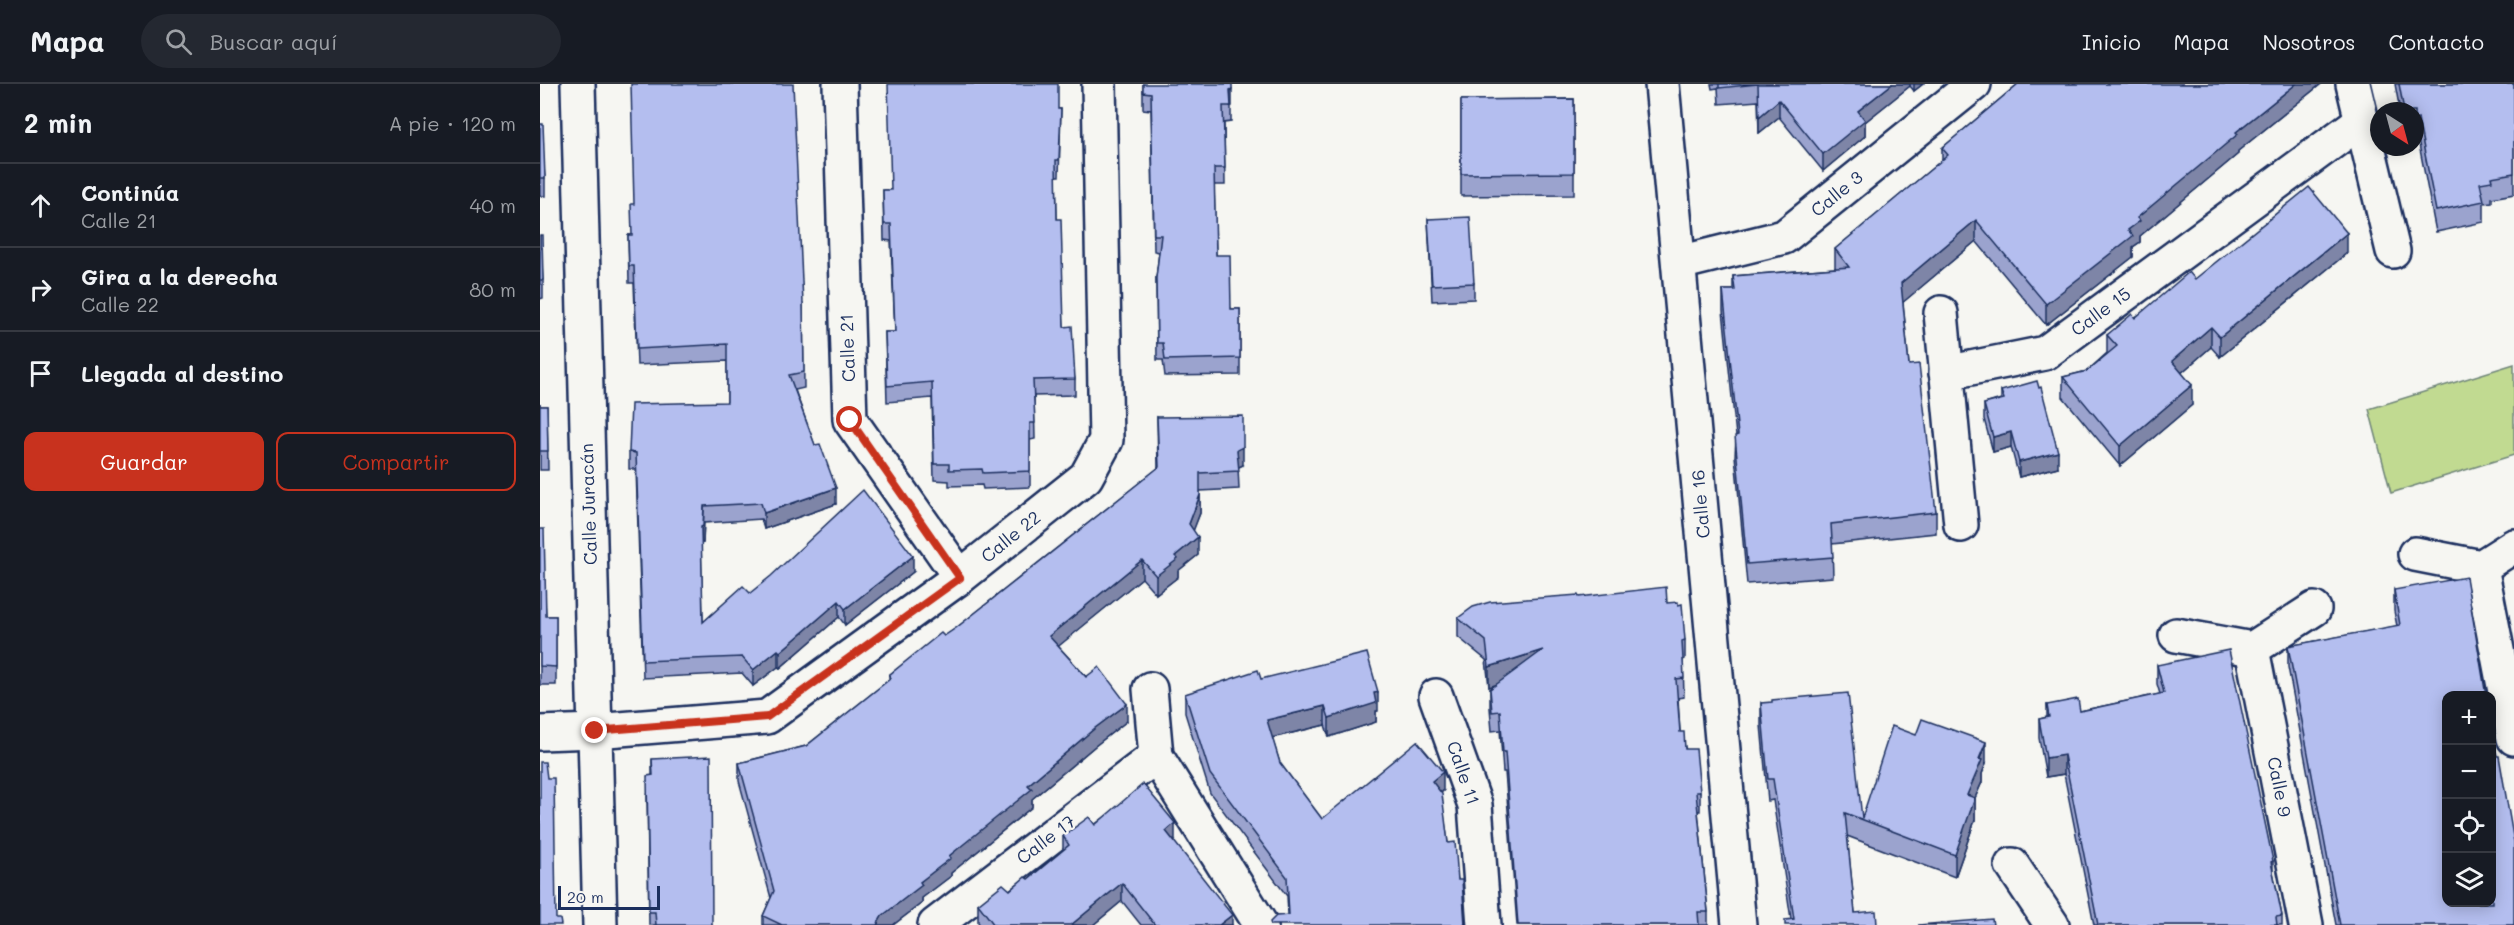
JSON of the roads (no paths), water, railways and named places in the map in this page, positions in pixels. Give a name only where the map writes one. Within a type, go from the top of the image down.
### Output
[{"type":"street","name":"Calle Juracán","points":[[578,84],[600,925]]},
{"type":"street","name":"Calle 21","points":[[840,84],[850,420],[960,578]]},
{"type":"street","name":"Calle 22","points":[[540,733],[595,731],[767,717],[960,578],[1086,477],[1106,440],[1099,84]]},
{"type":"street","name":"Calle 16","points":[[1662,84],[1739,925]]},
{"type":"street","name":"Calle 3","points":[[1679,263],[1784,237],[1974,84]]},
{"type":"street","points":[[2353,84],[2393,251]]},
{"type":"street","name":"Calle 15","points":[[1946,373],[2045,353],[2361,121]]},
{"type":"street","points":[[1941,313],[1961,525]]},
{"type":"street","points":[[2415,554],[2481,567],[2514,546]]},
{"type":"street","points":[[2481,567],[2514,738]]},
{"type":"street","points":[[2176,635],[2252,649],[2314,609]]},
{"type":"street","name":"Calle 9","points":[[2252,649],[2306,925]]},
{"type":"street","points":[[1150,689],[1156,756],[1261,925]]},
{"type":"street","name":"Calle 11","points":[[1436,696],[1476,805],[1484,925]]},
{"type":"street","name":"Calle 17","points":[[935,925],[1156,756]]},
{"type":"street","points":[[2012,865],[2052,925]]}]
